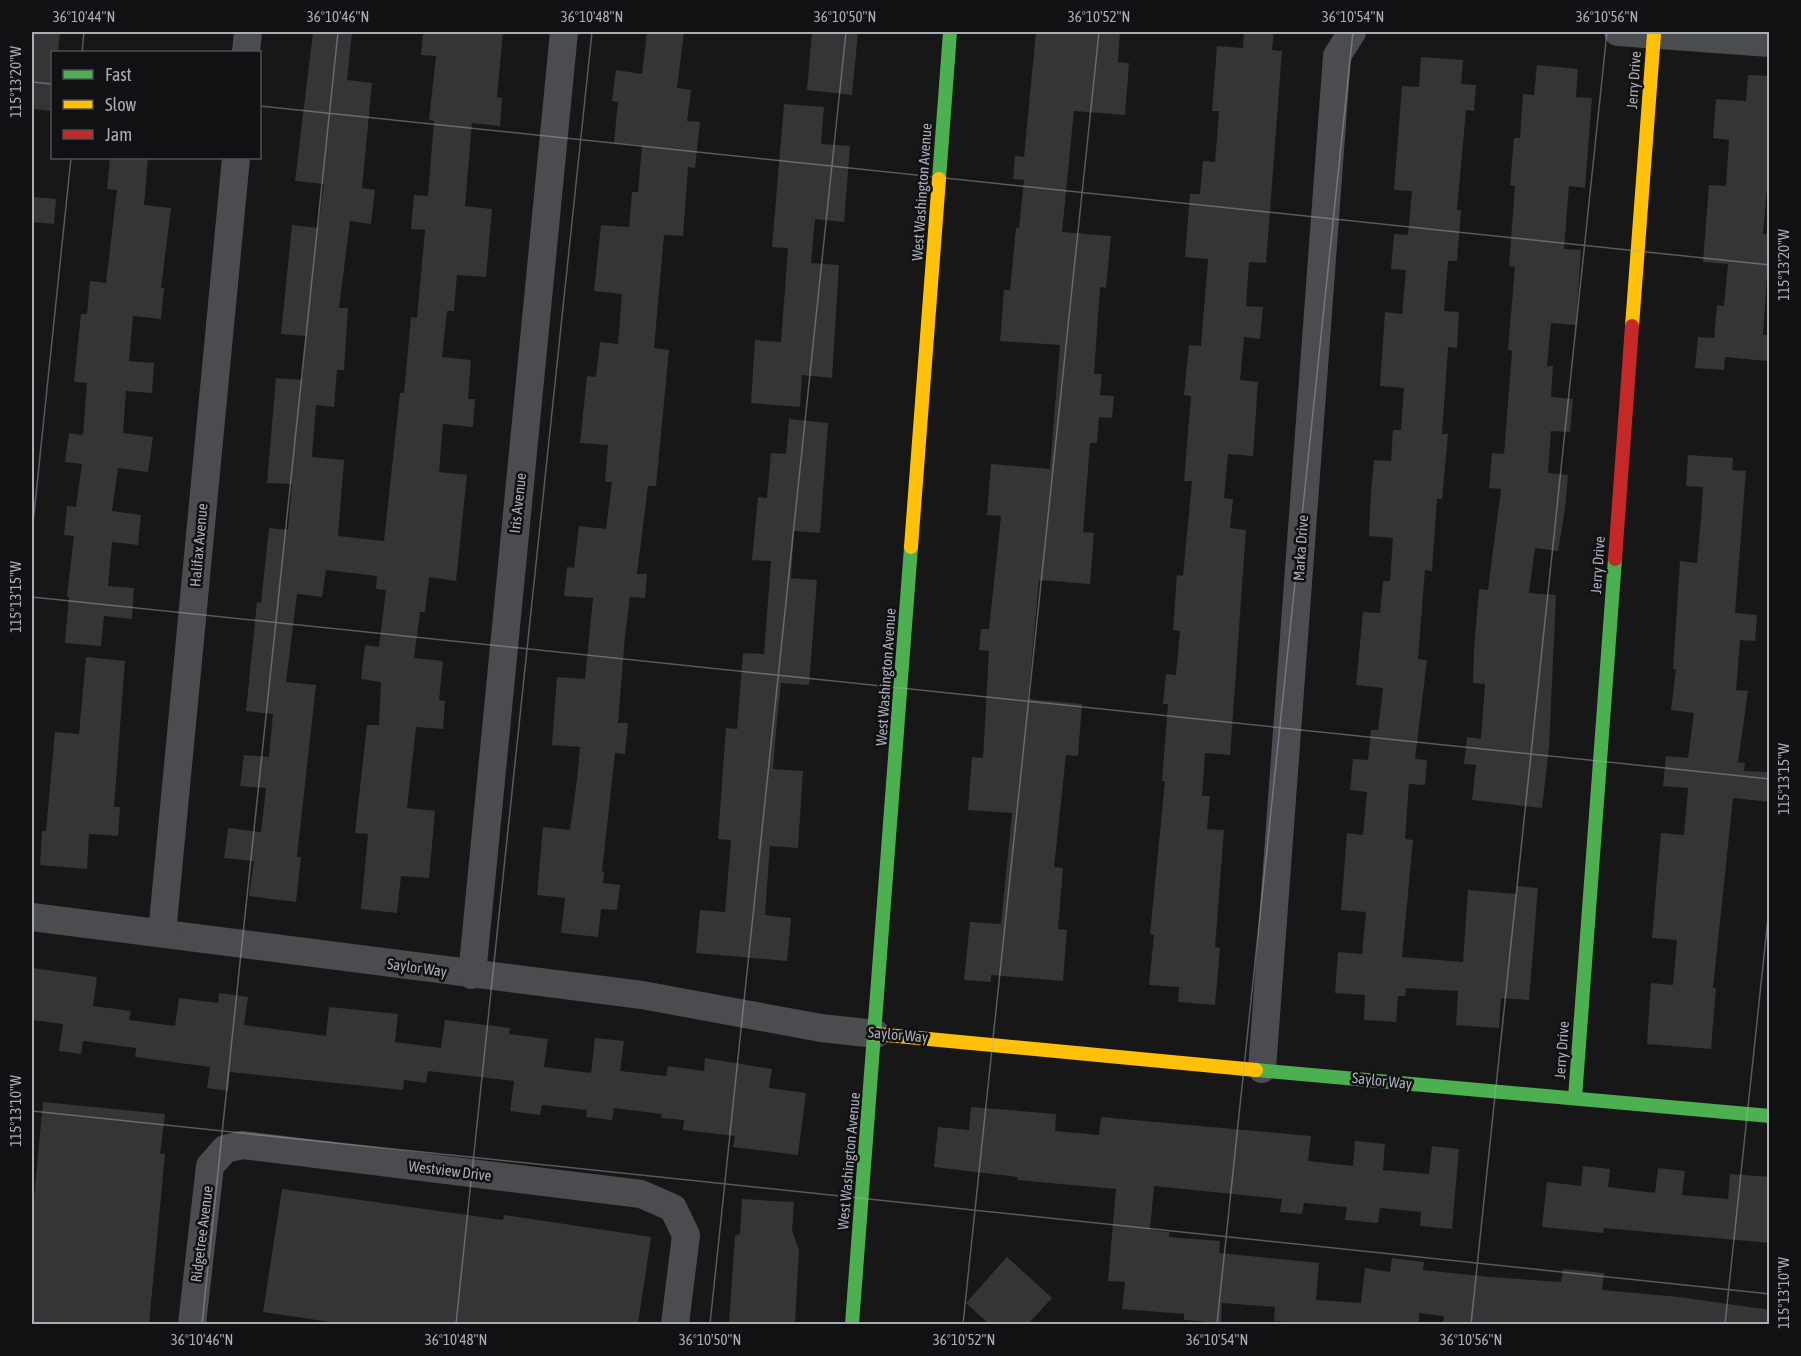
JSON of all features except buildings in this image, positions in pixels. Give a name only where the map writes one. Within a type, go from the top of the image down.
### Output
[{"type":"street","points":[[246,51],[248,32]]},
{"type":"street","name":"Iris Avenue","points":[[472,975],[564,32]]},
{"type":"street","name":"West Washington Avenue","points":[[852,1324],[876,1034],[950,32]]},
{"type":"street","name":"Marka Drive","points":[[1262,1069],[1337,56],[1352,32]]},
{"type":"street","points":[[1618,32],[1770,43]]},
{"type":"street","name":"Jerry Drive","points":[[1575,1098],[1654,34]]},
{"type":"street","name":"Halifax Avenue","points":[[162,933],[236,159]]},
{"type":"street","name":"Saylor Way","points":[[32,917],[642,995],[820,1028],[1770,1116]]},
{"type":"street","name":"Westview Drive","points":[[225,1149],[242,1145],[641,1194],[673,1208],[686,1235],[675,1324]]},
{"type":"street","name":"Ridgetree Avenue","points":[[192,1324],[210,1166],[225,1149]]},
{"type":"traffic: fast","points":[[939,179],[950,32]]},
{"type":"traffic: fast","points":[[852,1324],[911,547]]},
{"type":"traffic: fast","points":[[1575,1098],[1615,559]]},
{"type":"traffic: fast","points":[[1256,1070],[1770,1116]]},
{"type":"traffic: slow","points":[[1632,326],[1654,34]]},
{"type":"traffic: slow","points":[[911,547],[939,179]]},
{"type":"traffic: slow","points":[[876,1034],[1256,1070]]},
{"type":"traffic: jam","points":[[1615,559],[1632,326]]}]
